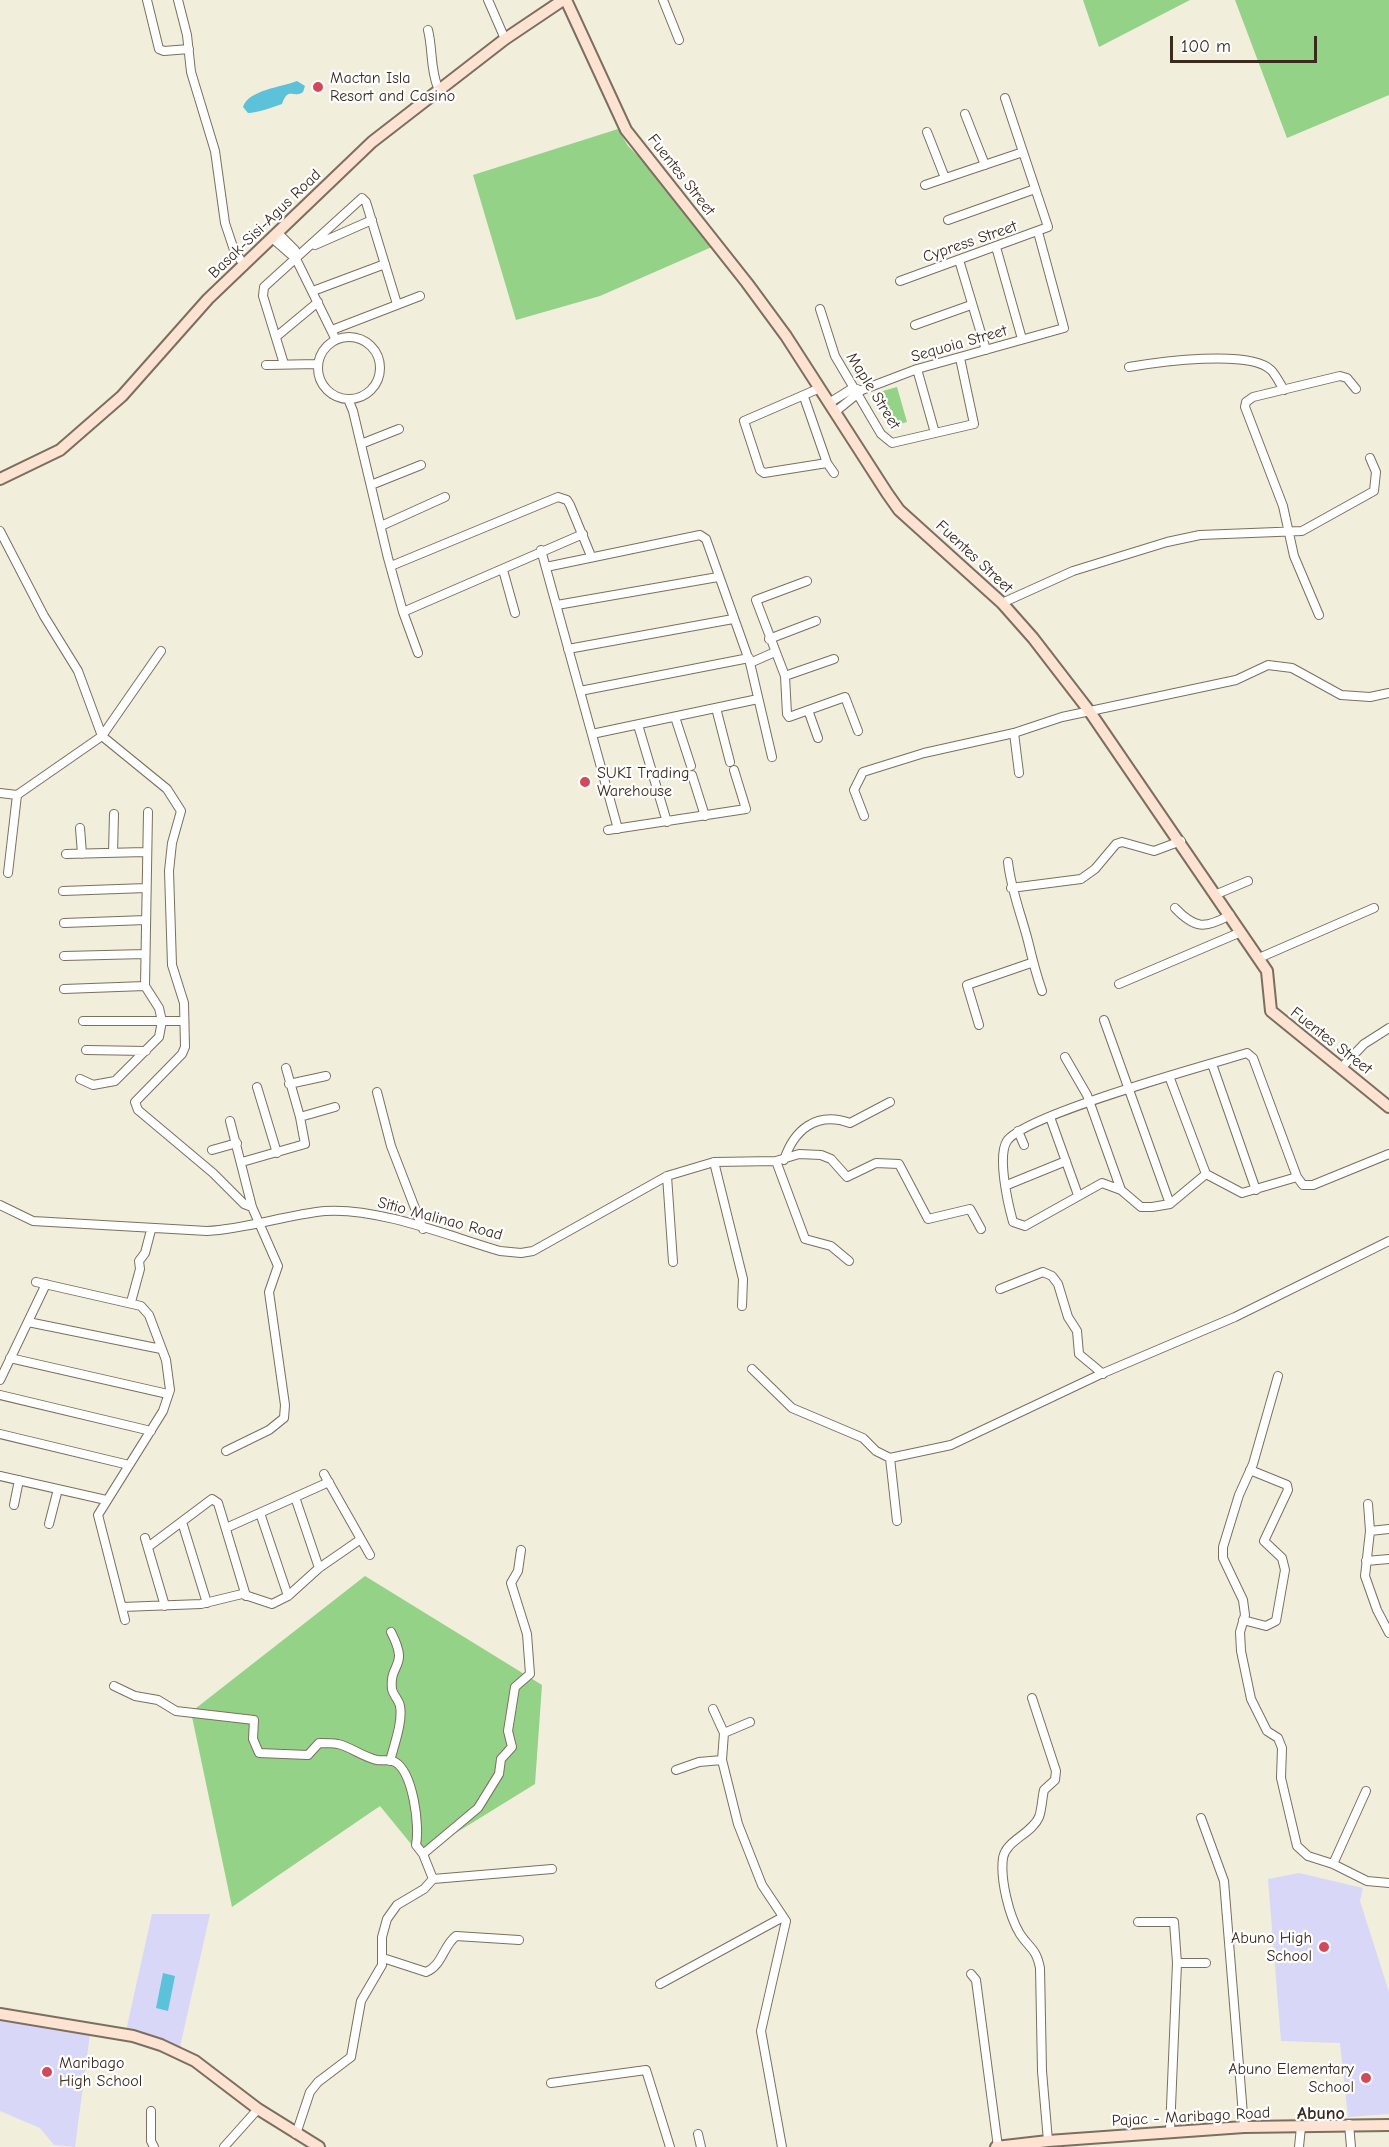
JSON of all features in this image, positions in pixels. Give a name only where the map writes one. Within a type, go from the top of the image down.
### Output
[{"type":"street","points":[[147,0],[159,49],[164,51],[189,49]]},
{"type":"street","points":[[178,0],[189,49],[191,72],[214,151],[227,230],[234,250],[244,265]]},
{"type":"street","points":[[488,0],[505,39]]},
{"type":"street","name":"Basak-Sisi-Agus Road","points":[[0,479],[60,450],[122,396],[208,299],[372,142],[438,88],[505,39],[564,0]]},
{"type":"street","name":"Fuentes Street","points":[[564,0],[626,130],[747,283],[820,388],[899,510],[1002,603],[1033,638],[1090,712],[1267,970],[1271,1011],[1389,1107]]},
{"type":"street","points":[[663,0],[678,40]]},
{"type":"street","points":[[428,30],[432,49],[433,75],[438,88]]},
{"type":"street","points":[[948,220],[1035,189],[1005,98]]},
{"type":"street","points":[[966,114],[985,165]]},
{"type":"street","points":[[927,132],[945,178]]},
{"type":"street","points":[[925,185],[1023,152]]},
{"type":"street","name":"Cypress Street","points":[[900,281],[1048,227],[1035,189]]},
{"type":"street","points":[[284,364],[263,291],[362,198],[366,202],[372,220],[397,304]]},
{"type":"street","points":[[310,247],[372,220]]},
{"type":"street","name":"Sequoia Street","points":[[832,408],[917,369],[1064,328],[1038,232]]},
{"type":"street","points":[[275,235],[295,250],[296,259],[336,340]]},
{"type":"street","points":[[996,247],[1022,339]]},
{"type":"street","points":[[959,260],[986,350]]},
{"type":"street","points":[[313,291],[385,264]]},
{"type":"street","points":[[332,330],[420,296]]},
{"type":"street","points":[[276,337],[318,302]]},
{"type":"street","points":[[915,325],[972,305]]},
{"type":"street","name":"Maple Street","points":[[820,309],[835,356],[853,388],[860,394],[881,434],[892,443],[897,444],[935,433]]},
{"type":"street","points":[[358,339],[370,346],[378,358],[379,373],[374,386],[362,396],[348,399],[333,395],[325,388],[319,375],[318,364],[324,350],[336,340],[358,339]]},
{"type":"street","points":[[1129,367],[1168,360],[1203,361],[1236,357],[1264,365],[1272,370],[1284,390]]},
{"type":"street","points":[[917,369],[935,433],[974,423],[960,358]]},
{"type":"street","points":[[266,364],[318,364]]},
{"type":"street","points":[[1318,615],[1294,556],[1283,506],[1245,407],[1246,402],[1253,397],[1340,376],[1347,378],[1356,389]]},
{"type":"street","points":[[820,388],[804,397],[748,417],[744,421],[744,427],[760,470],[764,473],[827,463]]},
{"type":"street","points":[[832,408],[853,388]]},
{"type":"street","points":[[804,397],[827,463],[834,473]]},
{"type":"street","points":[[348,399],[403,612],[417,653]]},
{"type":"street","points":[[361,444],[399,429]]},
{"type":"street","points":[[1002,603],[1073,571],[1167,542],[1200,535],[1308,529],[1356,500],[1372,494],[1377,483],[1376,472],[1370,458]]},
{"type":"street","points":[[371,485],[421,465]]},
{"type":"street","points":[[381,526],[445,497]]},
{"type":"street","points":[[391,566],[558,497],[567,500],[591,556]]},
{"type":"street","points":[[0,531],[44,616],[78,671],[102,736],[167,789],[181,811],[172,843],[169,871],[172,965],[184,1003],[182,1054],[135,1102],[138,1110],[213,1173],[244,1204],[252,1207]]},
{"type":"street","points":[[403,612],[583,534]]},
{"type":"street","points":[[546,567],[700,535],[709,544],[718,577],[749,660],[772,757]]},
{"type":"street","points":[[542,550],[618,829]]},
{"type":"street","points":[[503,570],[514,613]]},
{"type":"street","points":[[556,605],[718,577]]},
{"type":"street","points":[[807,581],[756,600],[785,676],[787,714],[789,717],[845,697],[858,731]]},
{"type":"street","points":[[568,649],[733,619]]},
{"type":"street","points":[[769,639],[816,621]]},
{"type":"street","points":[[0,793],[16,795],[102,736],[137,681],[161,651]]},
{"type":"street","points":[[580,691],[749,660],[775,652]]},
{"type":"street","points":[[785,676],[834,659]]},
{"type":"street","points":[[864,816],[854,790],[863,772],[924,753],[1014,733],[1062,717],[1201,685],[1236,680],[1268,665],[1292,668],[1341,695],[1370,697],[1389,693]]},
{"type":"street","points":[[592,734],[758,699]]},
{"type":"street","points":[[716,708],[730,762]]},
{"type":"street","points":[[807,710],[818,738]]},
{"type":"street","points":[[675,717],[691,766]]},
{"type":"street","points":[[638,724],[667,822]]},
{"type":"street","points":[[1014,733],[1019,773]]},
{"type":"street","points":[[608,830],[746,809],[734,770]]},
{"type":"street","points":[[692,775],[705,816]]},
{"type":"street","points":[[8,873],[16,795]]},
{"type":"street","points":[[80,1079],[93,1085],[115,1081],[159,1037],[162,1021],[159,1008],[145,986],[145,852],[148,812]]},
{"type":"street","points":[[113,853],[114,814]]},
{"type":"street","points":[[80,828],[82,854]]},
{"type":"street","points":[[1011,888],[1081,879],[1095,869],[1116,844],[1122,842],[1154,851],[1181,842]]},
{"type":"street","points":[[66,854],[145,852]]},
{"type":"street","points":[[1008,862],[1011,888],[1028,942],[1031,963],[1042,991]]},
{"type":"street","points":[[1217,894],[1248,881]]},
{"type":"street","points":[[63,891],[146,888]]},
{"type":"street","points":[[1175,908],[1188,921],[1202,926],[1230,915]]},
{"type":"street","points":[[1259,958],[1374,908]]},
{"type":"street","points":[[64,923],[146,920]]},
{"type":"street","points":[[1119,984],[1241,932]]},
{"type":"street","points":[[64,956],[145,954]]},
{"type":"street","points":[[979,1025],[967,985],[1031,963]]},
{"type":"street","points":[[64,989],[145,986]]},
{"type":"street","points":[[1104,1020],[1170,1204]]},
{"type":"street","points":[[83,1021],[184,1021]]},
{"type":"street","points":[[1342,1067],[1364,1044],[1389,1028]]},
{"type":"street","points":[[86,1050],[146,1051]]},
{"type":"street","points":[[1206,1174],[1170,1204],[1140,1207],[1121,1190],[1101,1183],[1025,1226],[1019,1226],[1012,1222],[1002,1162],[1006,1142],[1018,1131],[1089,1102],[1247,1053],[1253,1058],[1297,1177],[1303,1185],[1313,1185],[1389,1154]]},
{"type":"street","points":[[1065,1057],[1089,1102],[1121,1190]]},
{"type":"street","points":[[1212,1064],[1256,1190]]},
{"type":"street","points":[[242,1162],[304,1146],[306,1141],[286,1068]]},
{"type":"street","points":[[290,1084],[326,1076]]},
{"type":"street","points":[[1168,1076],[1206,1174],[1242,1193],[1297,1177]]},
{"type":"street","points":[[257,1087],[277,1153]]},
{"type":"street","points":[[377,1092],[391,1146],[423,1229]]},
{"type":"street","points":[[849,1261],[831,1246],[805,1239],[780,1161],[791,1140],[807,1127],[832,1119],[850,1123],[890,1102]]},
{"type":"street","points":[[300,1117],[335,1107]]},
{"type":"street","points":[[1050,1117],[1078,1195]]},
{"type":"street","points":[[226,1451],[269,1430],[284,1418],[285,1405],[269,1292],[278,1266],[252,1207],[230,1121]]},
{"type":"street","points":[[1018,1131],[1024,1145]]},
{"type":"street","points":[[212,1150],[237,1143]]},
{"type":"street","name":"Sitio Malinao Road","points":[[0,1205],[33,1221],[151,1230],[234,1230],[326,1211],[348,1211],[371,1214],[500,1251],[521,1253],[533,1251],[668,1176],[714,1162],[780,1161],[799,1154],[821,1155],[831,1159],[847,1177],[876,1162],[899,1164],[928,1219],[970,1209],[981,1229]]},
{"type":"street","points":[[1007,1185],[1066,1161]]},
{"type":"street","points":[[714,1162],[743,1279],[742,1306]]},
{"type":"street","points":[[668,1176],[673,1262]]},
{"type":"street","points":[[131,1302],[140,1269],[139,1261],[145,1253],[151,1230]]},
{"type":"street","points":[[752,1369],[792,1408],[863,1438],[876,1451],[891,1458],[951,1445],[1103,1374],[1235,1317],[1389,1241]]},
{"type":"street","points":[[1000,1289],[1043,1272],[1052,1276],[1058,1284],[1068,1317],[1077,1331],[1079,1354],[1103,1374]]},
{"type":"street","points":[[36,1282],[141,1306],[148,1315],[166,1360],[168,1394],[163,1411],[98,1515],[125,1620]]},
{"type":"street","points":[[0,1380],[46,1284]]},
{"type":"street","points":[[28,1322],[161,1349]]},
{"type":"street","points":[[10,1358],[168,1394]]},
{"type":"street","points":[[1278,1376],[1250,1470],[1223,1547],[1223,1558],[1243,1600],[1241,1651],[1251,1700],[1267,1731],[1278,1738],[1282,1748],[1281,1778],[1297,1846],[1308,1856],[1333,1864],[1367,1881],[1389,1883]]},
{"type":"street","points":[[0,1395],[151,1431]]},
{"type":"street","points":[[0,1434],[129,1465]]},
{"type":"street","points":[[891,1458],[897,1521]]},
{"type":"street","points":[[1243,1620],[1266,1626],[1276,1621],[1285,1582],[1281,1558],[1264,1541],[1288,1490],[1287,1485],[1250,1470]]},
{"type":"street","points":[[324,1474],[370,1555]]},
{"type":"street","points":[[0,1476],[106,1500]]},
{"type":"street","points":[[14,1505],[19,1480]]},
{"type":"street","points":[[226,1528],[329,1482]]},
{"type":"street","points":[[49,1524],[58,1489]]},
{"type":"street","points":[[295,1497],[319,1568]]},
{"type":"street","points":[[148,1547],[212,1499],[218,1503],[246,1596]]},
{"type":"street","points":[[1368,1504],[1370,1531],[1365,1576],[1377,1610],[1389,1632]]},
{"type":"street","points":[[261,1513],[288,1596]]},
{"type":"street","points":[[182,1522],[207,1603]]},
{"type":"street","points":[[1370,1531],[1389,1529]]},
{"type":"street","points":[[145,1538],[165,1606]]},
{"type":"street","points":[[122,1607],[207,1603],[242,1594],[272,1604],[288,1596],[319,1568],[361,1539]]},
{"type":"street","points":[[423,1854],[478,1808],[499,1774],[501,1759],[512,1747],[508,1731],[515,1687],[530,1674],[527,1634],[511,1583],[518,1571],[521,1550]]},
{"type":"street","points":[[1366,1561],[1389,1559]]},
{"type":"street","points":[[390,1761],[400,1705],[392,1690],[394,1675],[400,1662],[400,1650],[391,1632]]},
{"type":"street","points":[[114,1686],[135,1696],[158,1700],[176,1711],[254,1720],[253,1739],[259,1753],[309,1755],[319,1743],[339,1744],[375,1760],[390,1761],[404,1770],[410,1785],[419,1831],[416,1845],[423,1854],[433,1879]]},
{"type":"street","points":[[1032,1698],[1056,1771],[1055,1780],[1044,1790],[1039,1817],[1033,1826],[1027,1834],[1010,1846],[1003,1856],[1004,1879],[1014,1918],[1021,1935],[1037,1954],[1040,1968],[1042,2072],[1048,2140]]},
{"type":"street","points":[[713,1709],[724,1733],[722,1760],[738,1824],[762,1885],[786,1924],[761,2031],[782,2147]]},
{"type":"street","points":[[724,1733],[750,1722]]},
{"type":"street","points":[[676,1770],[699,1762],[722,1760]]},
{"type":"street","points":[[1333,1864],[1366,1791]]},
{"type":"street","points":[[1201,1818],[1224,1881],[1244,2127]]},
{"type":"street","points":[[296,2134],[310,2092],[318,2082],[351,2057],[359,2007],[378,1974],[382,1958],[382,1937],[387,1919],[398,1905],[424,1889],[433,1879],[552,1869]]},
{"type":"street","points":[[660,1984],[783,1917]]},
{"type":"street","points":[[1138,1922],[1174,1922],[1177,1963],[1170,2131]]},
{"type":"street","points":[[382,1958],[426,1972],[435,1967],[456,1936],[519,1940]]},
{"type":"street","points":[[1177,1963],[1206,1963]]},
{"type":"street","points":[[971,1974],[976,1980],[997,2147]]},
{"type":"street","points":[[0,2014],[133,2036],[161,2045],[195,2061],[258,2109],[319,2147]]},
{"type":"street","points":[[551,2083],[646,2070],[670,2147]]},
{"type":"street","points":[[224,2147],[258,2109]]},
{"type":"street","points":[[151,2111],[151,2141],[154,2147]]},
{"type":"street","points":[[1349,2124],[1351,2147]]},
{"type":"street","name":"Pajac - Maribago Road","points":[[997,2147],[1048,2140],[1170,2131],[1349,2124],[1389,2125]]},
{"type":"street","points":[[1299,2147],[1300,2127]]},
{"type":"street","points":[[698,2134],[701,2147]]},
{"type":"shaded area","name":"Abuno High School","points":[[1299,1873],[1363,1888],[1360,1901],[1389,1992],[1389,2114],[1348,2117],[1340,2043],[1281,2041],[1268,1879]]},
{"type":"shaded area","points":[[152,1914],[210,1914],[180,2047],[166,2040],[126,2031]]},
{"type":"shaded area","name":"Maribago High School","points":[[0,2019],[90,2034],[75,2147],[54,2145],[40,2128],[0,2111]]},
{"type":"green space","points":[[1083,0],[1190,0],[1099,47]]},
{"type":"green space","points":[[1235,0],[1389,0],[1389,95],[1287,138]]},
{"type":"green space","points":[[618,129],[628,146],[657,175],[714,246],[600,296],[516,320],[473,175]]},
{"type":"green space","points":[[897,387],[907,422],[889,427],[879,392]]},
{"type":"green space","points":[[365,1576],[542,1685],[535,1784],[420,1855],[380,1806],[232,1907],[191,1712]]},
{"type":"water","points":[[297,81],[305,86],[303,92],[289,94],[282,104],[252,113],[248,113],[243,107],[246,101],[258,93]]},
{"type":"water","points":[[163,1973],[175,1976],[168,2011],[156,2008]]},
{"type":"place","name":"Mactan Isla Resort and Casino","points":[[318,87]]},
{"type":"place","name":"SUKI Trading Warehouse","points":[[585,782]]},
{"type":"place","name":"Abuno High School","points":[[1324,1947]]},
{"type":"place","name":"Maribago High School","points":[[47,2072]]},
{"type":"place","name":"Abuno Elementary School","points":[[1366,2078]]},
{"type":"district","name":"Abuno","points":[[1321,2114]]}]
